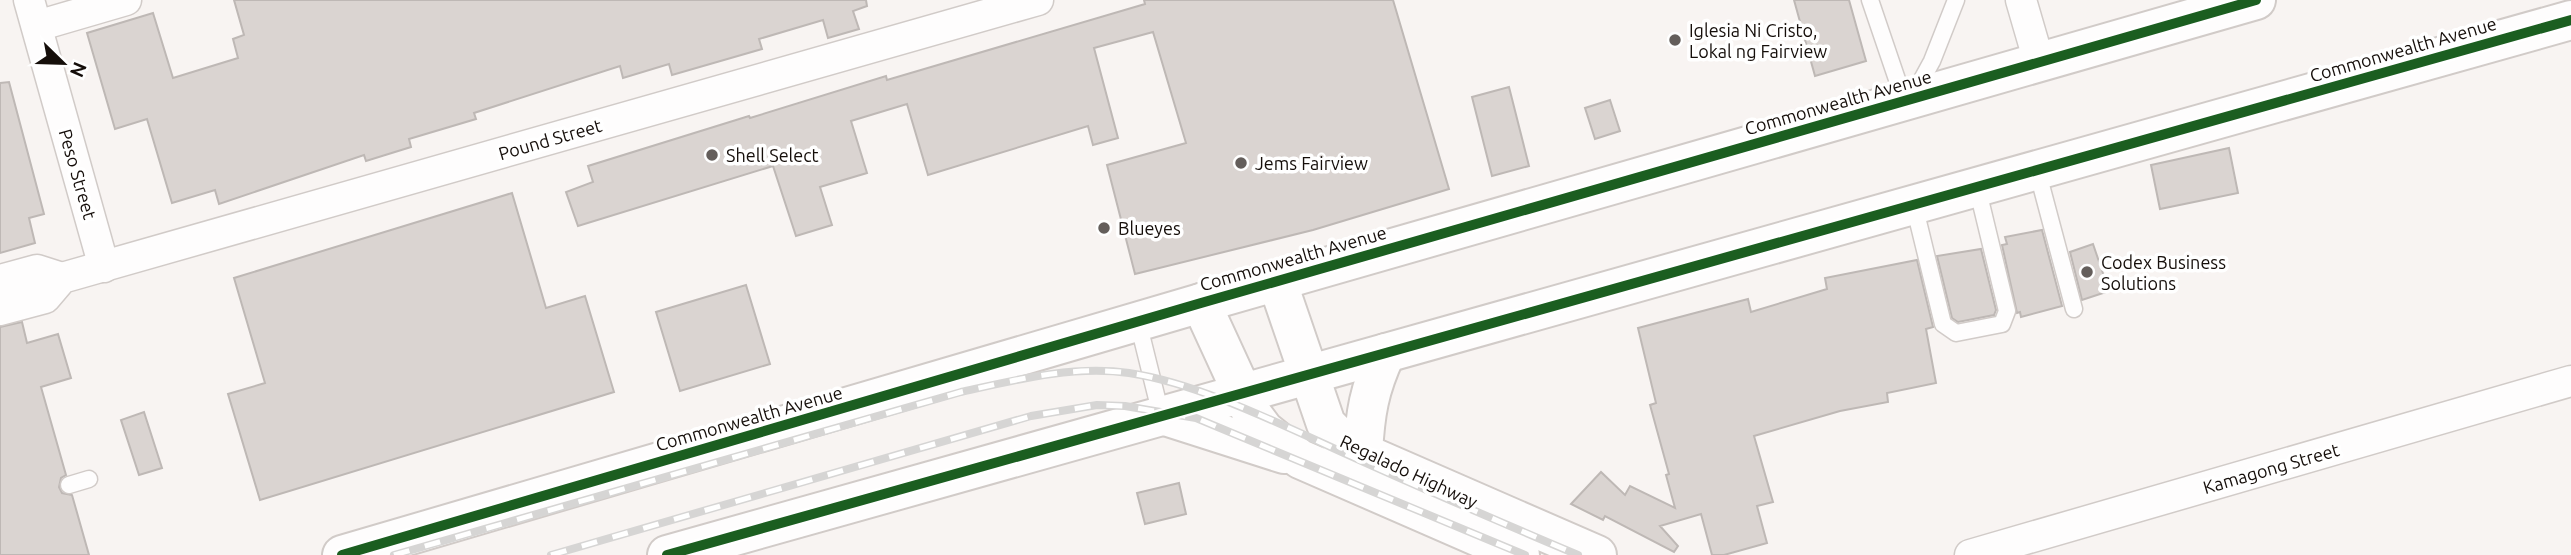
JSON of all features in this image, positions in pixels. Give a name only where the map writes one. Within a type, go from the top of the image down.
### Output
[{"type":"main road","name":"Commonwealth Avenue","points":[[342,555],[1277,281],[2256,0]]},
{"type":"main road","name":"Commonwealth Avenue","points":[[667,555],[2571,20]]},
{"type":"main road","name":"Regalado Highway","points":[[1277,281],[1307,376],[1326,424],[1347,445],[1507,544]]},
{"type":"main road","name":"Regalado Highway","points":[[1202,303],[1242,394],[1264,430],[1300,459],[1507,544],[1597,555]]},
{"type":"main road","points":[[1363,453],[1365,413],[1371,385],[1386,353]]},
{"type":"main road","points":[[1161,415],[1300,459]]},
{"type":"street","points":[[33,13],[126,0]]},
{"type":"street","name":"Pound Street","points":[[0,280],[37,270],[62,278],[104,267],[1038,0]]},
{"type":"street","points":[[2021,0],[2039,62]]},
{"type":"street","name":"Peso Street","points":[[33,13],[104,267]]},
{"type":"street","name":"Pound Street","points":[[0,310],[45,298],[62,278]]},
{"type":"street","name":"Kamagong Street","points":[[1970,555],[2571,380]]},
{"type":"lane","points":[[1870,0],[1907,100]]},
{"type":"lane","points":[[1907,100],[1932,61],[1956,0]]},
{"type":"lane","points":[[2037,170],[2074,309]]},
{"type":"lane","points":[[1914,205],[1943,324],[1956,333],[2002,324],[2007,311],[1978,187]]},
{"type":"lane","points":[[1138,322],[1161,415]]},
{"type":"lane","points":[[69,485],[89,480]]},
{"type":"building","points":[[234,0],[866,0],[867,6],[853,11],[859,29],[828,38],[823,20],[759,39],[762,49],[672,75],[669,64],[623,78],[620,66],[474,113],[476,119],[409,139],[411,147],[366,161],[364,155],[219,204],[215,190],[172,203],[147,119],[115,129],[87,33],[153,13],[173,78],[238,58],[233,39],[244,35]]},
{"type":"building","points":[[1144,0],[1393,0],[1449,189],[1313,230],[1135,274],[1107,165],[1186,143],[1153,32],[1094,48],[1118,138],[1093,145],[1088,126],[928,175],[907,104],[851,121],[867,173],[820,187],[832,225],[796,236],[773,166],[578,226],[566,192],[593,182],[588,166],[886,76],[887,80],[1145,4]]},
{"type":"building","points":[[1794,0],[1849,0],[1866,61],[1815,76]]},
{"type":"building","points":[[9,82],[44,214],[29,218],[35,243],[0,253],[0,83]]},
{"type":"building","points":[[1509,87],[1529,166],[1492,176],[1472,97]]},
{"type":"building","points":[[1610,100],[1620,131],[1595,139],[1585,108]]},
{"type":"building","points":[[2229,148],[2238,193],[2160,209],[2151,165]]},
{"type":"building","points":[[512,193],[546,308],[585,296],[614,392],[260,500],[228,394],[265,383],[234,278]]},
{"type":"building","points":[[2042,230],[2062,306],[2021,317],[2020,312],[2017,313],[2002,245],[2007,244],[2005,237]]},
{"type":"building","name":"Codex Business Solutions","points":[[2093,244],[2109,291],[2082,300],[2070,252]]},
{"type":"building","points":[[1981,249],[1996,310],[1994,315],[1958,322],[1952,318],[1937,256]]},
{"type":"building","points":[[1917,260],[1933,327],[1926,329],[1936,383],[1887,393],[1888,402],[1840,411],[1754,436],[1773,502],[1757,506],[1767,543],[1724,555],[1712,555],[1701,514],[1660,526],[1678,546],[1674,552],[1605,516],[1603,520],[1571,504],[1601,472],[1625,495],[1630,486],[1675,508],[1666,475],[1669,474],[1650,405],[1656,403],[1638,328],[1748,299],[1751,312],[1827,289],[1825,278]]},
{"type":"building","points":[[746,285],[770,364],[680,391],[656,312]]},
{"type":"building","points":[[22,322],[27,343],[58,334],[71,378],[41,387],[66,475],[61,478],[59,487],[62,493],[72,495],[89,555],[0,555],[0,327]]},
{"type":"building","points":[[144,412],[162,468],[139,475],[121,420]]},
{"type":"building","points":[[1179,483],[1186,514],[1145,524],[1137,493]]},
{"type":"railway","points":[[394,555],[961,392],[1044,375],[1087,371],[1129,373],[1155,378],[1210,395],[1578,555]]},
{"type":"railway","points":[[551,555],[1031,416],[1097,405],[1125,406],[1196,418],[1525,555]]},
{"type":"cycle path","points":[[342,555],[1201,303],[2256,0]]},
{"type":"cycle path","points":[[667,555],[2571,20]]},
{"type":"place","name":"Iglesia Ni Cristo, Lokal ng Fairview","points":[[1675,40]]},
{"type":"place","name":"Shell Select","points":[[712,155]]},
{"type":"place","name":"Jems Fairview","points":[[1241,163]]},
{"type":"place","name":"Blueyes","points":[[1104,228]]},
{"type":"place","name":"Codex Business Solutions","points":[[2087,272]]}]
